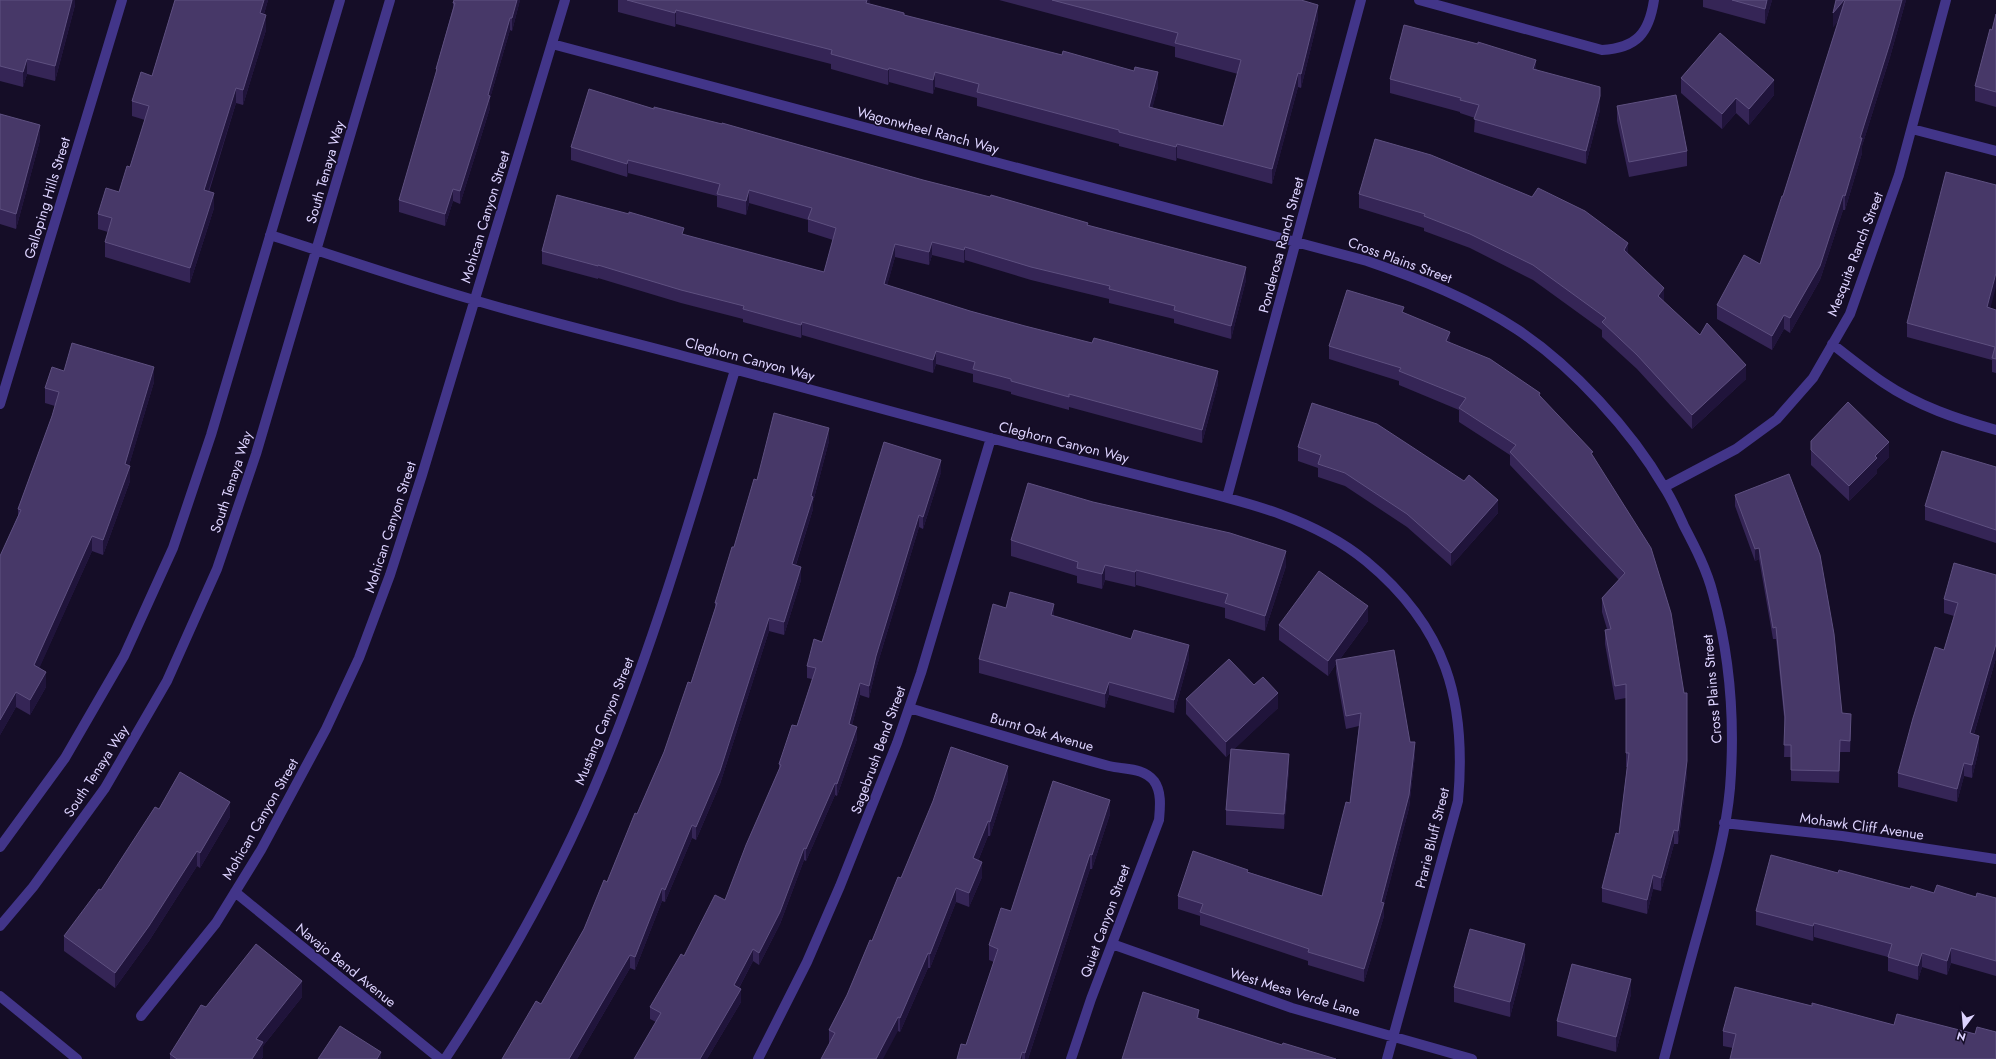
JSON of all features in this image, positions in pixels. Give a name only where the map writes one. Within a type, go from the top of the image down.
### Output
[{"type":"street","name":"Galloping Hills Street","points":[[0,404],[122,0]]},
{"type":"street","points":[[0,847],[65,758],[124,656],[173,548],[211,435],[340,0]]},
{"type":"street","name":"South Tenaya Way","points":[[0,926],[33,887],[105,788],[167,681],[217,569],[256,454],[390,0]]},
{"type":"street","name":"Mohican Canyon Street","points":[[141,1016],[216,923],[261,850],[326,729],[359,658],[390,575],[475,300],[565,0]]},
{"type":"street","name":"Ponderosa Ranch Street","points":[[1227,498],[1361,0]]},
{"type":"street","points":[[1419,0],[1602,50],[1619,49],[1646,31],[1652,16],[1654,0]]},
{"type":"street","name":"Mesquite Ranch Street","points":[[1664,487],[1736,449],[1777,419],[1813,378],[1850,314],[1871,259],[1899,175],[1946,0]]},
{"type":"street","name":"Wagonwheel Ranch Way","points":[[552,44],[1296,241]]},
{"type":"street","points":[[1912,129],[1996,151]]},
{"type":"street","name":"Cleghorn Canyon Way","points":[[270,236],[475,300],[990,438],[1227,498]]},
{"type":"street","name":"Cross Plains Street","points":[[1296,241],[1367,261],[1419,278],[1469,301],[1519,331],[1566,369],[1602,404],[1635,444],[1664,487],[1694,546],[1712,591],[1724,638],[1732,754],[1730,791],[1707,899],[1664,1059]]},
{"type":"street","points":[[1832,344],[1884,384],[1925,406],[1961,420],[1996,430]]},
{"type":"street","name":"Mustang Canyon Street","points":[[445,1059],[484,1000],[528,921],[574,831],[602,769],[636,682],[663,601],[735,370]]},
{"type":"street","name":"Sagebrush Bend Street","points":[[758,1059],[807,962],[840,886],[909,708],[990,438]]},
{"type":"street","name":"Prarie Bluff Street","points":[[1227,498],[1275,512],[1303,523],[1336,540],[1364,559],[1393,585],[1417,612],[1435,644],[1448,673],[1459,718],[1461,764],[1458,801],[1387,1059]]},
{"type":"street","name":"Burnt Oak Avenue","points":[[909,708],[1079,758],[1113,767],[1139,770],[1154,781],[1158,792]]},
{"type":"street","name":"Quiet Canyon Street","points":[[1071,1059],[1112,944],[1159,820],[1161,805],[1158,792]]},
{"type":"street","name":"Mohawk Cliff Avenue","points":[[1724,823],[1842,836],[1996,858]]},
{"type":"street","name":"Navajo Bend Avenue","points":[[235,892],[440,1059]]},
{"type":"street","name":"West Mesa Verde Lane","points":[[1112,944],[1292,1008],[1472,1059]]},
{"type":"street","points":[[0,996],[77,1059]]},
{"type":"building","points":[[0,0],[72,0],[55,66],[27,59],[23,72],[0,66]]},
{"type":"building","points":[[175,0],[264,0],[260,13],[266,15],[243,90],[236,88],[204,190],[214,193],[190,268],[105,242],[112,218],[98,214],[106,188],[119,192],[127,166],[130,167],[149,106],[132,101],[141,72],[152,76]]},
{"type":"building","points":[[454,0],[517,0],[512,18],[510,18],[488,95],[490,96],[460,191],[453,189],[445,214],[399,200],[437,69],[455,3],[453,3]]},
{"type":"building","points":[[627,0],[867,0],[866,3],[904,13],[904,15],[1062,55],[1063,51],[1134,71],[1135,67],[1158,72],[1149,107],[1223,126],[1241,60],[1175,43],[1178,33],[1052,0],[1301,0],[1318,5],[1301,74],[1298,73],[1272,169],[1177,144],[1176,147],[1119,132],[1119,130],[977,92],[979,84],[935,72],[933,80],[889,68],[888,70],[831,54],[832,50],[676,10],[675,13]]},
{"type":"building","points":[[1732,0],[1767,0],[1765,9]]},
{"type":"building","points":[[1836,0],[1844,0],[1833,13]]},
{"type":"building","points":[[1845,0],[1902,0],[1860,138],[1862,138],[1845,196],[1843,195],[1820,266],[1790,318],[1784,315],[1772,336],[1717,305],[1744,255],[1760,264]]},
{"type":"building","points":[[1996,14],[1996,92],[1975,86],[1990,29],[1992,30]]},
{"type":"building","points":[[1404,25],[1478,44],[1478,42],[1536,60],[1533,69],[1600,87],[1600,96],[1586,151],[1474,119],[1479,105],[1460,100],[1461,98],[1390,79]]},
{"type":"building","points":[[1720,33],[1774,80],[1749,109],[1736,98],[1722,114],[1681,78]]},
{"type":"building","points":[[589,89],[654,109],[654,107],[722,123],[923,180],[990,197],[991,195],[1088,223],[1087,225],[1246,267],[1231,326],[1174,310],[1175,306],[1109,289],[1110,286],[1031,267],[965,247],[964,250],[932,242],[929,252],[895,244],[884,284],[970,311],[1025,326],[1092,343],[1094,338],[1218,371],[1202,430],[1069,394],[1069,397],[1011,381],[1011,379],[973,369],[975,362],[936,351],[933,360],[802,322],[801,325],[743,309],[744,306],[681,290],[598,265],[542,251],[557,195],[629,214],[629,212],[684,228],[682,234],[824,272],[836,228],[808,219],[812,208],[749,190],[746,201],[717,194],[720,184],[628,160],[627,164],[571,147]]},
{"type":"building","points":[[1676,95],[1687,151],[1629,162],[1617,106]]},
{"type":"building","points":[[0,114],[40,125],[16,214],[0,209]]},
{"type":"building","points":[[1375,139],[1431,155],[1532,197],[1538,188],[1585,211],[1628,243],[1624,250],[1664,288],[1658,296],[1700,335],[1707,323],[1746,365],[1692,415],[1637,355],[1602,322],[1606,318],[1533,265],[1470,234],[1424,216],[1425,214],[1359,194]]},
{"type":"building","points":[[1946,172],[1996,185],[1996,273],[1987,307],[1996,310],[1996,359],[1992,358],[1995,347],[1907,323]]},
{"type":"building","points":[[1347,290],[1404,307],[1402,312],[1450,332],[1446,341],[1490,359],[1540,393],[1539,395],[1593,452],[1591,453],[1651,548],[1671,613],[1684,693],[1687,693],[1687,761],[1678,831],[1674,830],[1661,878],[1653,875],[1647,900],[1602,888],[1616,833],[1619,834],[1629,753],[1626,753],[1626,684],[1615,686],[1605,630],[1611,629],[1602,598],[1625,573],[1510,452],[1516,445],[1459,408],[1466,398],[1399,371],[1401,368],[1329,346]]},
{"type":"building","points":[[72,343],[154,367],[125,464],[130,466],[103,540],[92,536],[34,665],[46,672],[30,700],[16,692],[0,720],[0,556],[21,510],[18,509],[52,416],[59,392],[45,388],[52,367],[64,371]]},
{"type":"building","points":[[1848,402],[1889,442],[1875,456],[1877,458],[1849,486],[1811,450],[1811,441]]},
{"type":"building","points":[[1312,403],[1377,424],[1464,481],[1469,475],[1498,500],[1451,553],[1407,514],[1345,473],[1318,464],[1321,455],[1298,447]]},
{"type":"building","points":[[774,413],[829,428],[811,496],[813,497],[792,564],[801,567],[784,622],[769,618],[720,771],[696,827],[692,825],[665,890],[662,888],[635,957],[630,955],[569,1059],[502,1059],[536,1001],[541,1004],[584,929],[604,880],[607,882],[635,813],[637,814],[664,752],[688,682],[691,683],[717,603],[715,603],[732,547],[734,547],[754,479],[757,480]]},
{"type":"building","points":[[884,442],[941,460],[923,517],[919,515],[876,656],[869,686],[860,683],[849,724],[857,727],[837,784],[835,783],[806,849],[804,848],[780,912],[759,953],[753,949],[734,985],[741,989],[700,1059],[634,1059],[661,1013],[650,1007],[681,954],[684,956],[715,895],[725,900],[746,845],[781,765],[779,764],[792,725],[797,726],[816,668],[807,666],[814,639],[822,642]]},
{"type":"building","points":[[1942,451],[1996,467],[1996,530],[1925,506]]},
{"type":"building","points":[[1789,474],[1820,555],[1834,634],[1842,713],[1851,714],[1850,741],[1840,740],[1839,771],[1791,770],[1791,745],[1784,745],[1785,717],[1776,627],[1773,628],[1759,548],[1755,549],[1735,495]]},
{"type":"building","points":[[1028,483],[1093,502],[1230,533],[1286,551],[1265,616],[1225,603],[1228,594],[1136,570],[1135,572],[1105,565],[1102,574],[1077,568],[1078,562],[1011,540]]},
{"type":"building","points":[[1954,563],[1996,575],[1996,644],[1970,733],[1979,736],[1972,765],[1964,763],[1957,789],[1898,773],[1935,647],[1944,650],[1958,603],[1944,599]]},
{"type":"building","points":[[1319,571],[1368,606],[1328,661],[1279,625]]},
{"type":"building","points":[[1010,592],[1054,604],[1051,615],[1131,639],[1134,630],[1189,645],[1174,700],[1109,682],[1105,694],[979,659],[993,604],[1006,608]]},
{"type":"building","points":[[1394,650],[1410,742],[1415,742],[1409,795],[1381,902],[1384,903],[1364,969],[1308,952],[1309,949],[1200,912],[1203,904],[1178,896],[1193,851],[1248,870],[1247,872],[1322,896],[1346,802],[1350,803],[1361,713],[1346,716],[1336,660]]},
{"type":"building","points":[[1229,659],[1254,685],[1263,677],[1278,693],[1226,742],[1186,699]]},
{"type":"building","points":[[951,747],[1008,766],[990,822],[988,821],[973,858],[982,862],[969,893],[956,888],[930,954],[928,953],[900,1018],[898,1017],[876,1059],[821,1059],[835,1033],[829,1030],[847,995],[870,940],[872,941],[898,877],[901,878],[933,801]]},
{"type":"building","points":[[1231,749],[1289,754],[1284,814],[1226,810]]},
{"type":"building","points":[[180,772],[230,802],[200,853],[197,851],[149,926],[115,973],[64,936],[99,889],[101,890],[155,807],[159,809]]},
{"type":"building","points":[[1053,781],[1110,800],[1092,855],[1090,854],[1025,1053],[1022,1052],[1020,1059],[957,1059],[961,1044],[966,1045],[998,949],[989,945],[1001,908],[1011,911]]},
{"type":"building","points":[[1771,855],[1838,873],[1839,870],[1910,889],[1911,886],[1934,893],[1937,885],[1976,897],[1977,893],[1996,898],[1996,961],[1951,948],[1947,961],[1922,953],[1918,966],[1888,957],[1892,944],[1814,923],[1813,926],[1756,911]]},
{"type":"building","points":[[1470,929],[1525,944],[1510,1002],[1454,987]]},
{"type":"building","points":[[256,944],[302,981],[256,1039],[263,1042],[252,1059],[177,1059],[170,1054],[201,1005],[206,1007]]},
{"type":"building","points":[[1572,964],[1631,979],[1616,1037],[1557,1021]]},
{"type":"building","points":[[1735,987],[1812,1006],[1812,1003],[1894,1025],[1897,1014],[1975,1034],[1977,1027],[1996,1032],[1996,1059],[1730,1059],[1736,1034],[1723,1031]]},
{"type":"building","points":[[1143,992],[1199,1010],[1197,1018],[1282,1045],[1283,1043],[1336,1059],[1122,1059]]},
{"type":"building","points":[[340,1026],[381,1052],[377,1059],[318,1059]]}]
